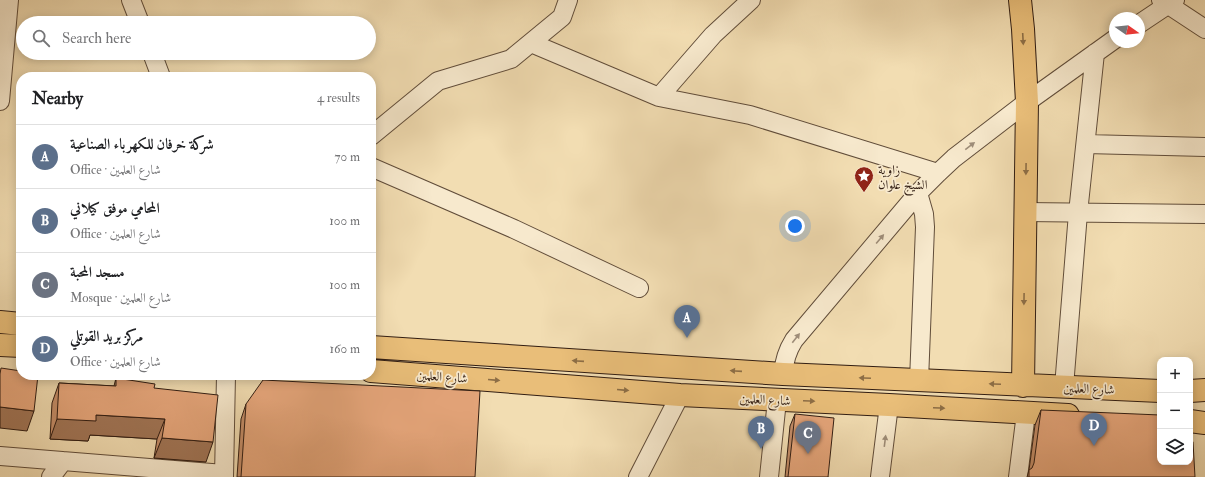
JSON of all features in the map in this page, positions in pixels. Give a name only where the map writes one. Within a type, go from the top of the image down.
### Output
[{"type":"main road","points":[[1020,0],[1027,102],[1022,386]]},
{"type":"main road","points":[[0,322],[16,324]]},
{"type":"main road","points":[[0,345],[16,346]]},
{"type":"main road","name":"شارع العلمين","points":[[376,347],[783,374],[1022,386],[1157,391]]},
{"type":"main road","name":"شارع العلمين","points":[[376,370],[680,395],[889,404],[1089,416]]},
{"type":"main road","points":[[1193,392],[1205,390]]},
{"type":"main road","points":[[1193,421],[1205,423]]},
{"type":"street","points":[[0,101],[9,0]]},
{"type":"street","points":[[131,0],[137,16]]},
{"type":"street","points":[[376,132],[438,81],[511,59],[562,18],[568,0]]},
{"type":"street","points":[[659,97],[713,35],[751,0]]},
{"type":"street","points":[[1145,19],[1168,2],[1205,29]]},
{"type":"street","points":[[531,43],[659,97],[750,115],[938,173]]},
{"type":"street","points":[[783,374],[784,362],[788,349],[794,340],[918,192],[954,158],[1027,102],[1109,43]]},
{"type":"street","points":[[1064,387],[1078,213],[1095,53]]},
{"type":"street","points":[[155,60],[159,72]]},
{"type":"street","points":[[1086,144],[1205,147]]},
{"type":"street","points":[[376,169],[514,229],[639,288]]},
{"type":"street","points":[[918,192],[924,214],[925,226],[919,381]]},
{"type":"street","points":[[1025,212],[1205,214]]},
{"type":"street","points":[[0,456],[63,461],[140,472],[224,476],[226,380]]},
{"type":"street","points":[[638,477],[680,395]]},
{"type":"street","points":[[769,477],[777,400]]},
{"type":"street","points":[[880,477],[889,404]]},
{"type":"street","points":[[1018,477],[1026,413]]},
{"type":"street","points":[[51,477],[63,461]]},
{"type":"building","points":[[1,368],[16,370],[16,380],[37,380],[34,411],[0,407]]},
{"type":"building","points":[[116,380],[129,380],[155,384],[154,388],[218,395],[213,442],[162,438],[165,419],[96,415],[96,421],[57,419],[59,383],[116,386]]},
{"type":"building","points":[[263,380],[480,391],[475,477],[241,477],[246,404]]},
{"type":"building","points":[[1041,410],[1157,415],[1157,465],[1193,465],[1193,442],[1195,477],[1029,477],[1029,470],[1032,468],[1034,463]]},
{"type":"building","points":[[795,414],[834,418],[828,477],[788,477]]},
{"type":"place","name":"زاوية الشيخ علوان","points":[[864,193]]},
{"type":"place","name":"شركة خرفان للكهرباء الصناعية","points":[[687,338]]},
{"type":"place","name":"مركز بريد القوتلي","points":[[1094,446]]},
{"type":"place","name":"المحامي موفق كيلاني","points":[[761,449]]},
{"type":"place","name":"مسجد المحبة","points":[[808,454]]}]
